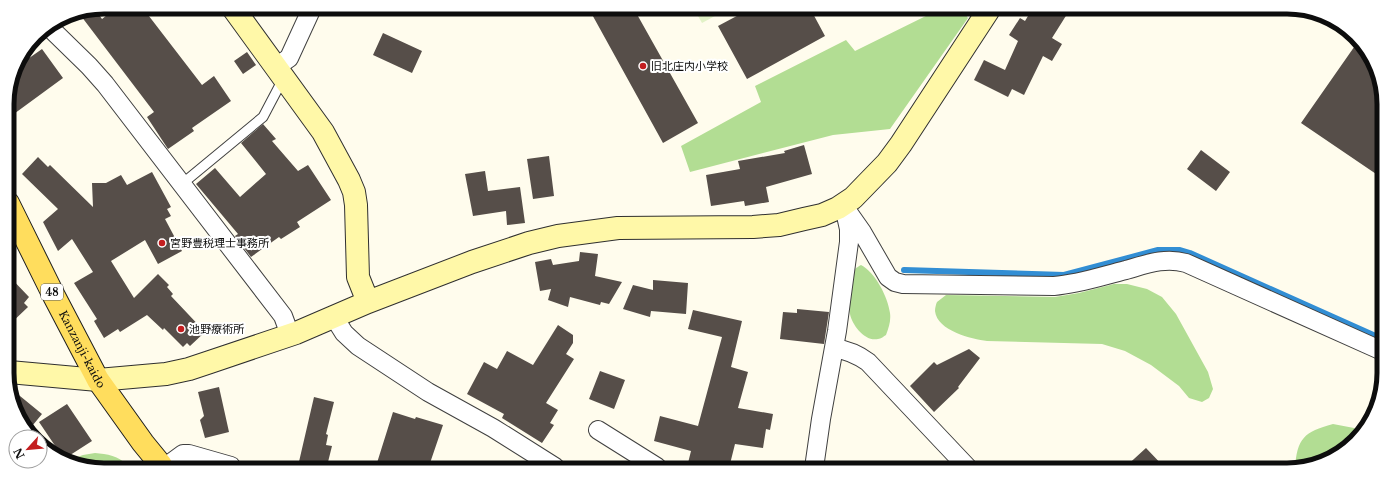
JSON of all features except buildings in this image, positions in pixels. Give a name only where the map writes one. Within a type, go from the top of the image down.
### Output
[{"type":"main road","name":"Kanzanji-kaido","points":[[14,215],[98,380],[159,463]]},
{"type":"street","points":[[237,14],[323,132],[349,180],[354,192],[356,205],[358,277],[368,302]]},
{"type":"street","points":[[280,72],[289,58],[309,14]]},
{"type":"street","points":[[14,372],[98,380],[166,374],[189,369],[290,335],[368,302],[500,252],[558,236],[618,228],[727,228],[779,225],[822,215],[843,205],[858,194],[887,163],[986,14]]},
{"type":"street","points":[[52,30],[98,75],[283,316],[290,335]]},
{"type":"street","points":[[815,463],[834,348],[848,242],[849,229],[843,205]]},
{"type":"street","points":[[843,205],[862,232],[888,277],[895,282],[903,284],[1060,286],[1077,283],[1160,261],[1177,261],[1186,263],[1377,349]]},
{"type":"street","points":[[334,317],[344,333],[358,346],[428,392],[493,428],[549,463]]},
{"type":"street","points":[[834,348],[852,352],[868,362],[964,463]]},
{"type":"street","points":[[598,430],[651,463]]},
{"type":"street","points":[[171,463],[183,454],[189,454],[220,463]]},
{"type":"lane","points":[[182,184],[263,117],[280,72]]},
{"type":"green space","points":[[697,14],[719,14],[702,23]]},
{"type":"green space","points":[[930,14],[965,14],[968,18],[890,129],[833,135],[690,172],[681,146],[761,102],[755,86],[846,40],[855,51]]},
{"type":"green space","points":[[861,265],[866,268],[876,279],[884,293],[889,307],[889,327],[886,335],[879,339],[868,338],[860,332],[853,323],[849,310],[851,284],[854,272],[856,268]]},
{"type":"green space","points":[[1114,284],[1127,284],[1147,289],[1162,297],[1176,314],[1208,372],[1213,389],[1209,398],[1202,402],[1189,398],[1179,386],[1151,365],[1125,351],[1102,344],[981,340],[964,336],[948,329],[937,318],[935,311],[937,302],[946,295],[1055,297],[1079,293]]},
{"type":"green space","points":[[1333,424],[1354,428],[1356,430],[1351,437],[1332,451],[1310,460],[1296,463],[1300,443],[1309,434]]},
{"type":"green space","points":[[95,453],[104,454],[120,459],[125,463],[92,462],[75,458]]},
{"type":"waterway","points":[[904,270],[1064,275],[1158,250],[1180,250],[1190,253],[1377,337]]},
{"type":"place","name":"旧北庄内小学校","points":[[643,66]]},
{"type":"place","name":"宮野豊税理士事務所","points":[[162,243]]},
{"type":"place","name":"池野療術所","points":[[181,329]]}]
